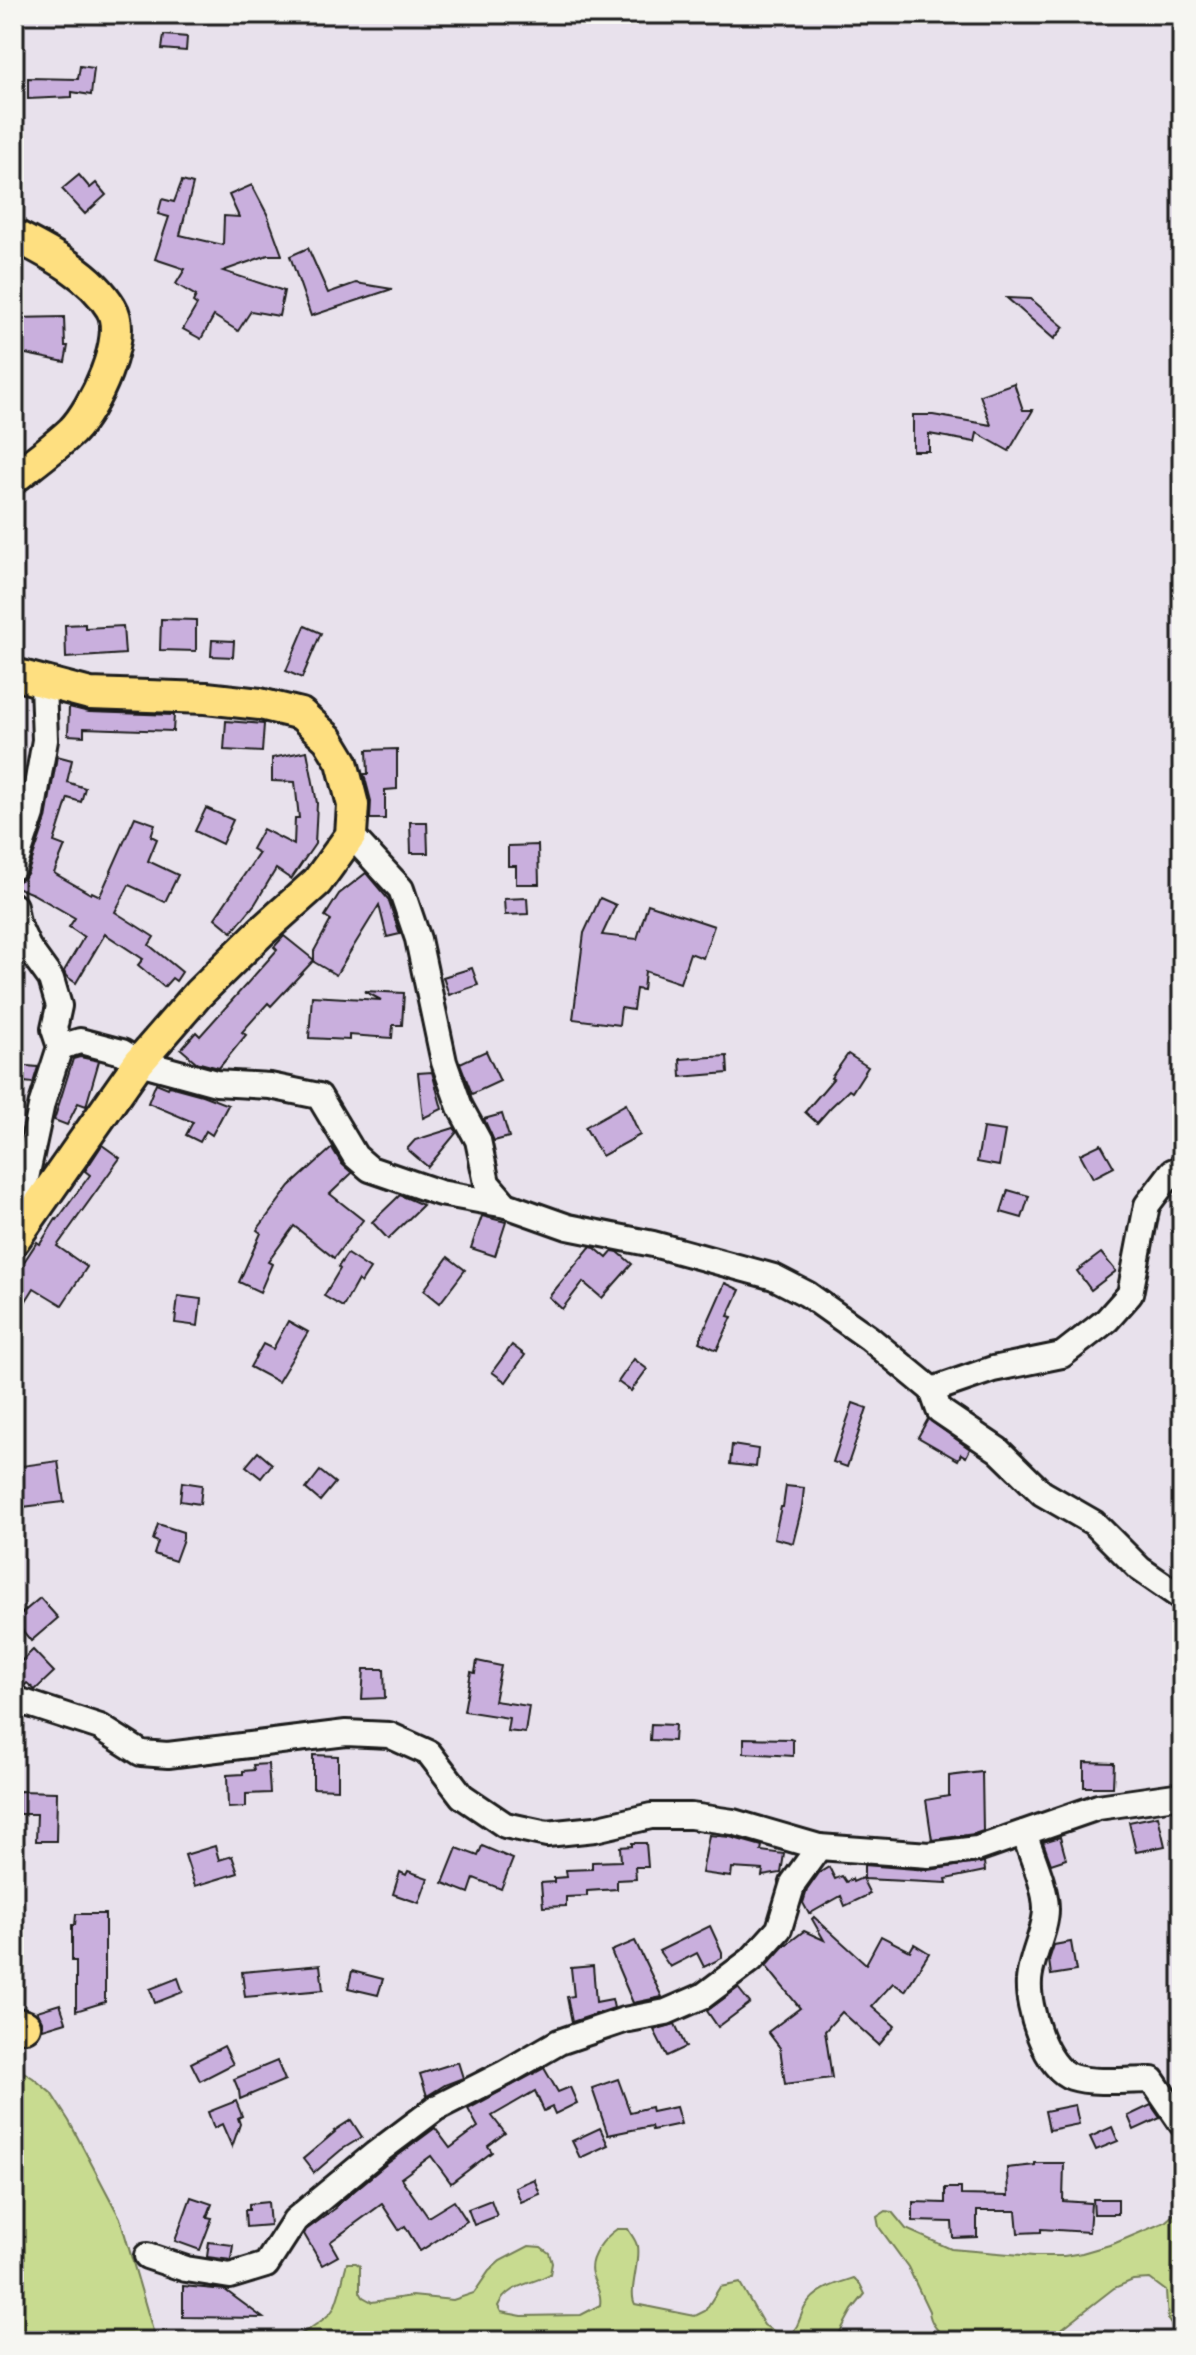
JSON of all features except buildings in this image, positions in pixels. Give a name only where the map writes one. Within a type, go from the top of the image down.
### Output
[{"type":"main road","points":[[14,235],[68,266],[97,288],[114,312],[116,341],[107,376],[74,430],[14,478]]},
{"type":"main road","points":[[14,674],[90,694],[206,698],[260,704],[301,714],[328,739],[342,762],[353,805],[351,835],[317,882],[198,994],[139,1062],[14,1237]]},
{"type":"street","points":[[14,867],[32,814],[45,740],[43,683]]},
{"type":"street","points":[[351,835],[401,889],[418,939],[444,1062],[460,1107],[478,1140],[487,1183],[506,1205]]},
{"type":"street","points":[[14,906],[17,923],[28,947],[51,979],[59,1006],[54,1029],[60,1047],[42,1103],[14,1237]]},
{"type":"street","points":[[60,1047],[80,1041],[122,1052],[139,1062],[216,1083],[270,1086],[319,1096],[355,1156],[370,1169],[440,1193],[506,1205],[568,1227],[653,1244],[774,1277],[807,1294],[869,1338],[932,1390],[939,1410],[998,1450],[1042,1493],[1094,1523],[1140,1569],[1182,1598]]},
{"type":"street","points":[[932,1390],[993,1369],[1062,1355],[1107,1320],[1130,1294],[1147,1205],[1172,1172],[1182,1168]]},
{"type":"street","points":[[14,1699],[100,1727],[141,1753],[168,1755],[346,1733],[389,1735],[429,1753],[462,1796],[505,1825],[547,1834],[595,1829],[651,1816],[691,1816],[733,1822],[819,1847],[929,1855],[977,1849],[1098,1807],[1182,1795]]},
{"type":"street","points":[[1024,1833],[1038,1872],[1046,1910],[1029,1980],[1030,2009],[1039,2037],[1052,2059],[1070,2077],[1111,2081],[1152,2080],[1182,2124]]},
{"type":"street","points":[[147,2256],[186,2269],[230,2276],[266,2265],[295,2220],[436,2108],[559,2042],[624,2020],[666,2012],[703,1996],[751,1960],[779,1929],[793,1883],[819,1847]]},
{"type":"green space","points":[[14,2066],[51,2093],[120,2218],[156,2341],[14,2341]]},
{"type":"green space","points":[[1182,2207],[1182,2341],[1168,2320],[1166,2291],[1150,2279],[1133,2280],[1114,2288],[1041,2341],[950,2341],[933,2324],[908,2267],[879,2227],[877,2217],[886,2211],[892,2212],[906,2229],[951,2249],[1064,2256],[1113,2244],[1165,2222]]},
{"type":"green space","points":[[617,2229],[628,2229],[637,2246],[633,2292],[635,2304],[695,2316],[705,2311],[720,2287],[740,2283],[764,2325],[790,2334],[809,2301],[826,2288],[854,2278],[865,2294],[835,2341],[290,2341],[332,2311],[347,2263],[360,2266],[360,2292],[372,2302],[412,2296],[453,2300],[474,2293],[500,2261],[529,2246],[541,2247],[549,2253],[552,2263],[550,2274],[508,2293],[498,2306],[501,2312],[522,2316],[581,2315],[600,2305],[592,2261],[602,2243]]}]
